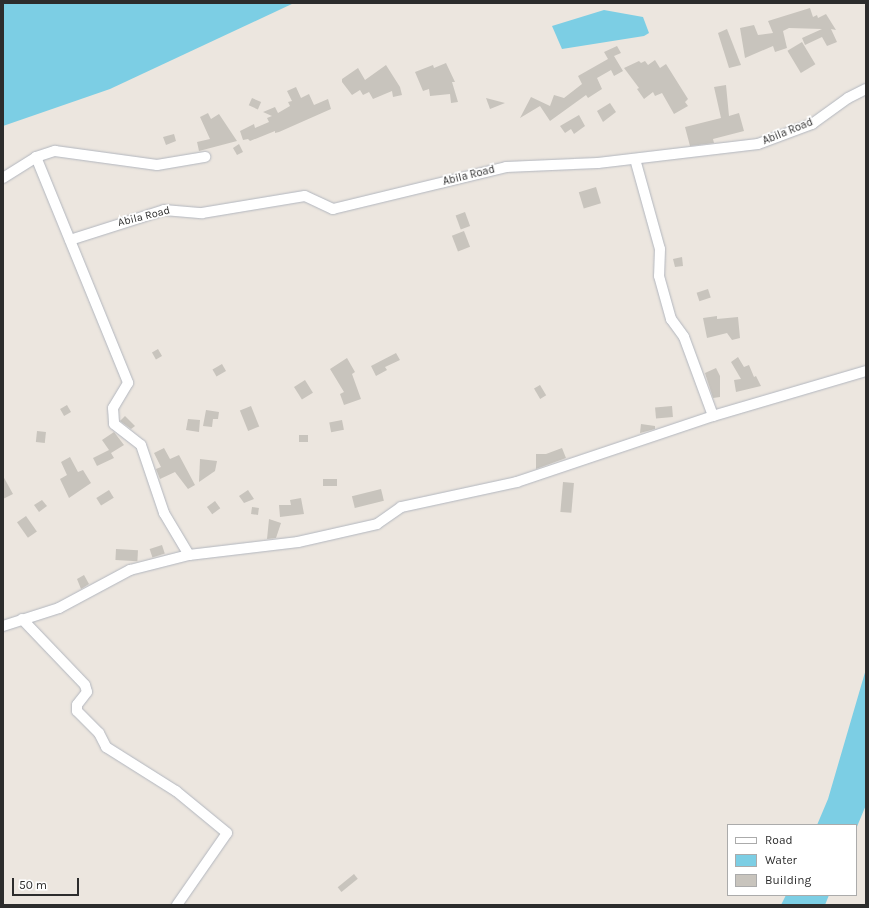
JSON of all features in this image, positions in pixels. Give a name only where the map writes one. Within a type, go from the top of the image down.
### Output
[{"type":"street","name":"Abila Road","points":[[70,240],[164,210],[202,213],[305,196],[333,209],[506,167],[557,166],[635,159],[721,146],[758,144],[812,124],[848,98],[866,88]]},
{"type":"street","points":[[3,178],[36,157],[54,151],[157,165],[205,157]]},
{"type":"street","points":[[36,157],[128,383],[113,408],[114,424],[141,445],[164,513],[189,555]]},
{"type":"street","points":[[635,159],[660,249],[659,276],[671,320],[684,337],[713,416]]},
{"type":"street","points":[[3,626],[59,608],[130,570],[189,555],[298,542],[377,524],[402,507],[517,482],[713,416],[866,371]]},
{"type":"street","points":[[22,619],[85,685],[87,692],[77,705],[77,711],[99,733],[106,747],[176,791],[227,833],[177,905]]},
{"type":"water","points":[[3,3],[294,3],[110,89],[3,126]]},
{"type":"water","points":[[604,10],[643,17],[649,33],[644,36],[562,49],[552,26]]},
{"type":"water","points":[[866,669],[866,805],[857,827],[857,824],[817,824],[828,799]]},
{"type":"water","points":[[786,896],[829,896],[825,905],[781,905]]},
{"type":"building","points":[[810,8],[813,17],[817,15],[818,18],[826,14],[836,30],[831,29],[837,42],[827,46],[822,37],[805,45],[802,38],[822,29],[789,28],[783,31],[787,48],[775,52],[773,46],[745,58],[740,28],[754,25],[758,35],[773,33],[768,21]]},
{"type":"building","points":[[727,29],[741,65],[729,68],[718,33]]},
{"type":"building","points":[[802,42],[815,64],[801,73],[787,51]]},
{"type":"building","points":[[617,46],[621,53],[614,56],[623,71],[614,76],[611,70],[597,78],[602,89],[588,98],[586,95],[550,121],[540,106],[520,118],[531,97],[550,106],[554,95],[564,98],[582,84],[578,76],[608,59],[604,52]]},
{"type":"building","points":[[655,60],[660,68],[666,64],[688,99],[685,102],[688,106],[674,114],[662,93],[655,96],[653,92],[644,99],[637,89],[639,88],[624,68],[639,61],[641,63],[645,61],[648,65]]},
{"type":"building","points":[[446,63],[455,82],[452,82],[458,102],[451,103],[450,94],[430,96],[429,89],[423,91],[415,72],[433,65],[434,68]]},
{"type":"building","points":[[386,65],[400,87],[402,95],[393,97],[392,91],[373,99],[369,92],[363,95],[360,90],[352,95],[342,82],[342,79],[358,68],[365,80]]},
{"type":"building","points":[[726,85],[729,116],[739,113],[744,131],[713,139],[714,143],[690,146],[685,127],[721,118],[714,87]]},
{"type":"building","points":[[296,87],[301,98],[309,94],[314,105],[328,99],[331,109],[279,132],[275,133],[275,131],[250,141],[248,139],[243,140],[240,131],[254,124],[255,128],[269,122],[267,118],[272,116],[263,112],[275,107],[278,113],[290,106],[288,102],[292,101],[287,91]]},
{"type":"building","points":[[252,98],[261,102],[258,109],[249,105]]},
{"type":"building","points":[[486,98],[505,103],[490,109]]},
{"type":"building","points":[[610,103],[616,112],[603,122],[597,111]]},
{"type":"building","points":[[208,113],[211,119],[219,114],[237,141],[199,151],[197,142],[210,139],[200,117]]},
{"type":"building","points":[[579,115],[585,126],[574,134],[571,129],[565,133],[560,126]]},
{"type":"building","points":[[174,134],[176,141],[166,145],[163,137]]},
{"type":"building","points":[[239,144],[243,152],[237,155],[233,148]]},
{"type":"building","points":[[596,187],[601,203],[584,209],[579,192]]},
{"type":"building","points":[[465,212],[470,226],[461,230],[456,215]]},
{"type":"building","points":[[464,231],[470,247],[458,252],[452,236]]},
{"type":"building","points":[[682,257],[683,266],[675,267],[673,259]]},
{"type":"building","points":[[708,289],[711,298],[699,301],[697,293]]},
{"type":"building","points":[[717,316],[717,319],[738,317],[740,338],[732,340],[727,333],[707,338],[703,318]]},
{"type":"building","points":[[158,349],[162,356],[156,359],[152,352]]},
{"type":"building","points":[[396,353],[400,360],[385,367],[387,370],[376,376],[371,366]]},
{"type":"building","points":[[738,357],[744,367],[749,365],[754,377],[756,376],[761,386],[736,392],[734,380],[741,379],[731,362]]},
{"type":"building","points":[[347,358],[355,372],[352,374],[361,399],[344,405],[340,394],[344,392],[330,369]]},
{"type":"building","points":[[222,364],[226,371],[216,376],[212,370]]},
{"type":"building","points":[[716,368],[720,376],[720,397],[713,398],[705,373]]},
{"type":"building","points":[[305,380],[313,393],[302,400],[294,387]]},
{"type":"building","points":[[540,385],[546,395],[540,399],[534,389]]},
{"type":"building","points":[[67,405],[71,412],[64,416],[60,409]]},
{"type":"building","points":[[251,406],[259,426],[248,431],[240,410]]},
{"type":"building","points":[[672,406],[673,417],[656,418],[655,407]]},
{"type":"building","points":[[206,410],[219,412],[218,419],[213,419],[212,427],[203,426]]},
{"type":"building","points":[[125,416],[135,426],[131,429],[120,421]]},
{"type":"building","points":[[188,419],[200,420],[199,432],[186,430]]},
{"type":"building","points":[[342,420],[344,430],[331,432],[329,422]]},
{"type":"building","points":[[641,424],[655,426],[655,429],[640,433]]},
{"type":"building","points":[[37,431],[46,432],[45,443],[36,442]]},
{"type":"building","points":[[114,432],[124,445],[111,453],[114,458],[97,466],[93,458],[109,450],[102,440]]},
{"type":"building","points":[[299,435],[308,435],[308,442],[299,442]]},
{"type":"building","points":[[164,448],[170,459],[179,455],[195,485],[188,489],[175,472],[160,479],[156,469],[161,467],[154,453]]},
{"type":"building","points":[[562,448],[566,458],[536,469],[536,454],[546,454]]},
{"type":"building","points":[[70,457],[78,472],[83,470],[91,483],[69,498],[60,479],[67,475],[61,462]]},
{"type":"building","points":[[200,459],[217,461],[215,471],[199,482]]},
{"type":"building","points":[[3,476],[13,494],[3,499]]},
{"type":"building","points":[[323,479],[337,479],[337,486],[323,486]]},
{"type":"building","points":[[563,482],[574,483],[571,513],[560,512]]},
{"type":"building","points":[[381,489],[384,501],[355,508],[352,496]]},
{"type":"building","points":[[109,490],[114,498],[101,506],[96,498]]},
{"type":"building","points":[[248,490],[254,499],[244,503],[239,496]]},
{"type":"building","points":[[301,498],[304,514],[280,517],[279,505],[291,505],[290,500]]},
{"type":"building","points":[[42,500],[47,506],[39,512],[34,505]]},
{"type":"building","points":[[215,501],[220,508],[212,514],[207,507]]},
{"type":"building","points":[[252,507],[259,508],[258,515],[251,514]]},
{"type":"building","points":[[26,516],[37,532],[28,538],[17,522]]},
{"type":"building","points":[[269,519],[281,523],[276,538],[267,539]]},
{"type":"building","points":[[162,545],[165,554],[152,558],[150,549]]},
{"type":"building","points":[[116,549],[138,550],[137,561],[115,560]]},
{"type":"building","points":[[84,575],[89,584],[81,589],[77,579]]},
{"type":"building","points":[[354,874],[358,879],[341,892],[338,887]]}]
